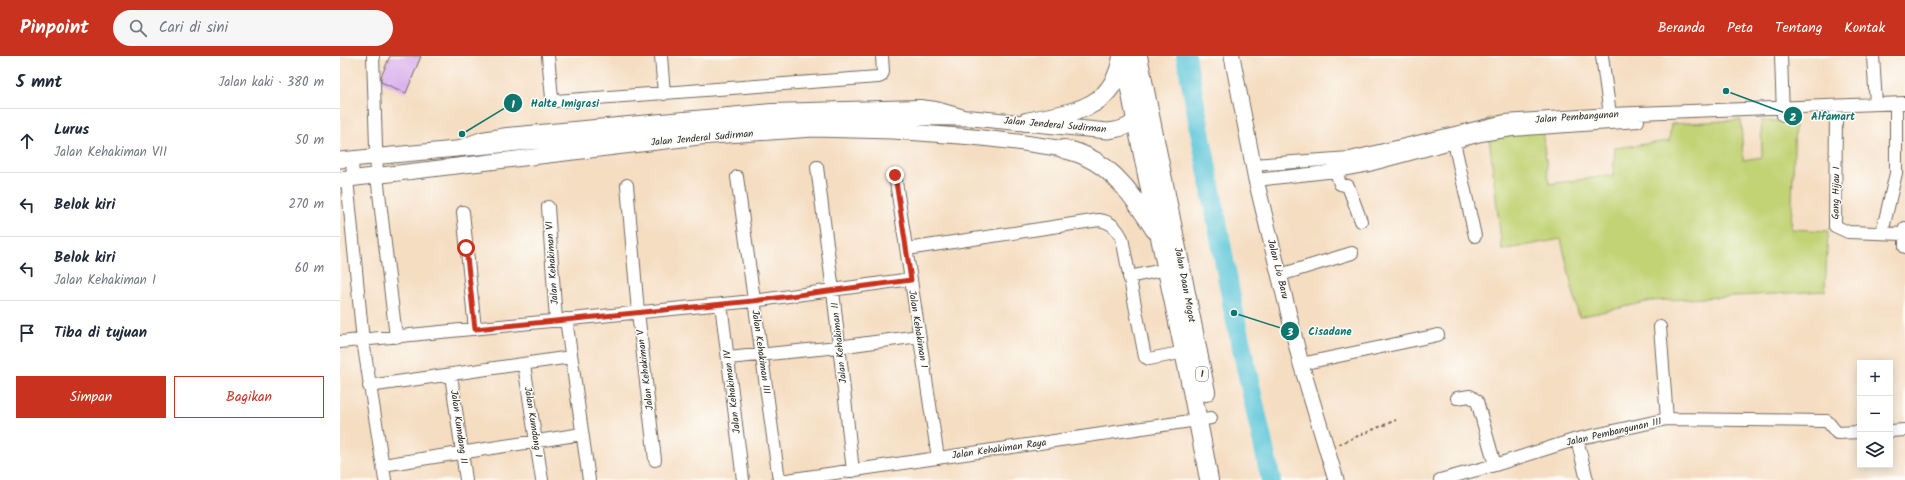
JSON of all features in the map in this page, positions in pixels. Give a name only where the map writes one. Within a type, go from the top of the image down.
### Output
[{"type":"highway","name":"Jalan Daan Mogot","points":[[1123,56],[1135,120],[1185,352],[1221,480]]},
{"type":"highway","points":[[1026,122],[1073,112],[1085,108],[1099,100],[1115,82],[1123,56]]},
{"type":"highway","name":"Jalan Daan Mogot","points":[[1138,56],[1182,267],[1204,419],[1209,480]]},
{"type":"highway","points":[[1064,149],[1084,155],[1107,170],[1137,201],[1162,241]]},
{"type":"main road","name":"Jalan Lio Baru","points":[[1232,56],[1254,173],[1301,364],[1336,480]]},
{"type":"main road","name":"Jalan Daan Mogot","points":[[1135,120],[1143,104],[1145,90]]},
{"type":"main road","name":"Jalan Jenderal Sudirman","points":[[346,159],[453,150],[700,124],[795,117],[972,118],[1108,131],[1126,127],[1135,120]]},
{"type":"main road","name":"Jalan Jenderal Sudirman","points":[[347,179],[691,138],[813,129],[893,131],[965,136],[1064,149]]},
{"type":"street","points":[[373,56],[378,176],[396,337]]},
{"type":"street","points":[[548,56],[552,98],[556,101],[664,94],[878,76],[883,72],[882,56]]},
{"type":"street","points":[[661,56],[664,94]]},
{"type":"street","points":[[1602,56],[1610,118]]},
{"type":"street","points":[[1781,56],[1783,112]]},
{"type":"street","points":[[1873,56],[1876,104]]},
{"type":"street","name":"Jalan Pembangunan","points":[[1254,173],[1350,158],[1505,122],[1783,112],[1905,103]]},
{"type":"street","points":[[1882,233],[1896,173],[1900,111]]},
{"type":"street","name":"Jalan Pembangunan","points":[[1783,112],[1836,113],[1900,111]]},
{"type":"street","name":"Gang Hijau I","points":[[1836,113],[1835,226],[1848,232],[1882,233],[1905,236]]},
{"type":"street","name":"Jalan Pembangunan","points":[[1254,173],[1336,171],[1454,142],[1512,130],[1610,118]]},
{"type":"street","points":[[1454,142],[1475,236]]},
{"type":"street","points":[[346,159],[363,341],[385,480]]},
{"type":"street","name":"Jalan Kehakiman II","points":[[817,167],[833,291],[838,347],[853,471]]},
{"type":"street","points":[[1336,171],[1338,183],[1348,186],[1361,221]]},
{"type":"street","name":"Jalan Kehakiman I","points":[[895,175],[938,458]]},
{"type":"street","name":"Jalan Kehakiman III","points":[[738,177],[753,301],[779,480]]},
{"type":"street","name":"Jalan Kehakiman V","points":[[627,185],[638,312],[655,460]]},
{"type":"street","name":"Jalan Kehakiman VI","points":[[548,207],[561,320],[571,357],[589,480]]},
{"type":"street","points":[[463,212],[475,329]]},
{"type":"street","points":[[907,249],[1099,220],[1111,223],[1122,238],[1145,357],[1149,359],[1185,352]]},
{"type":"street","points":[[1280,275],[1352,253]]},
{"type":"street","points":[[1129,277],[1167,269]]},
{"type":"street","points":[[340,342],[363,341],[753,301],[911,280]]},
{"type":"street","name":"Jalan Kehakiman IV","points":[[721,304],[743,480]]},
{"type":"street","points":[[1660,327],[1667,419]]},
{"type":"street","points":[[1301,364],[1438,334]]},
{"type":"street","points":[[728,358],[838,347],[920,336]]},
{"type":"street","points":[[369,386],[524,365],[571,357]]},
{"type":"street","name":"Jalan Kumdang 1","points":[[524,365],[542,480]]},
{"type":"street","name":"Jalan Kumdang II","points":[[451,375],[466,480]]},
{"type":"street","points":[[1457,398],[1470,396],[1477,401],[1495,465]]},
{"type":"street","name":"Jalan Kehakiman Raya","points":[[787,480],[1204,419]]},
{"type":"street","name":"Jalan Pembangunan III","points":[[1440,480],[1495,465],[1577,439],[1667,419],[1827,421],[1837,433],[1857,432]]},
{"type":"street","points":[[1893,431],[1905,430]]},
{"type":"street","points":[[383,465],[582,434]]},
{"type":"street","points":[[1577,439],[1587,480]]},
{"type":"path","points":[[1339,444],[1396,420]]},
{"type":"green space","points":[[1540,114],[1549,184],[1613,175],[1615,148],[1669,141],[1671,124],[1741,120],[1743,160],[1762,157],[1761,121],[1795,121],[1791,229],[1828,231],[1825,291],[1651,301],[1579,317],[1561,239],[1502,250],[1487,119]]},
{"type":"building","points":[[390,56],[421,56],[406,93],[381,82],[381,77]]},
{"type":"waterway","points":[[1186,56],[1234,313],[1271,480]]},
{"type":"place","name":"Alfamart","points":[[1726,91]]},
{"type":"place","name":"Halte Imigrasi","points":[[462,134]]},
{"type":"place","name":"Cisadane","points":[[1234,313]]},
{"type":"route","points":[[466,248],[475,329],[753,301],[911,280],[895,175]]}]
